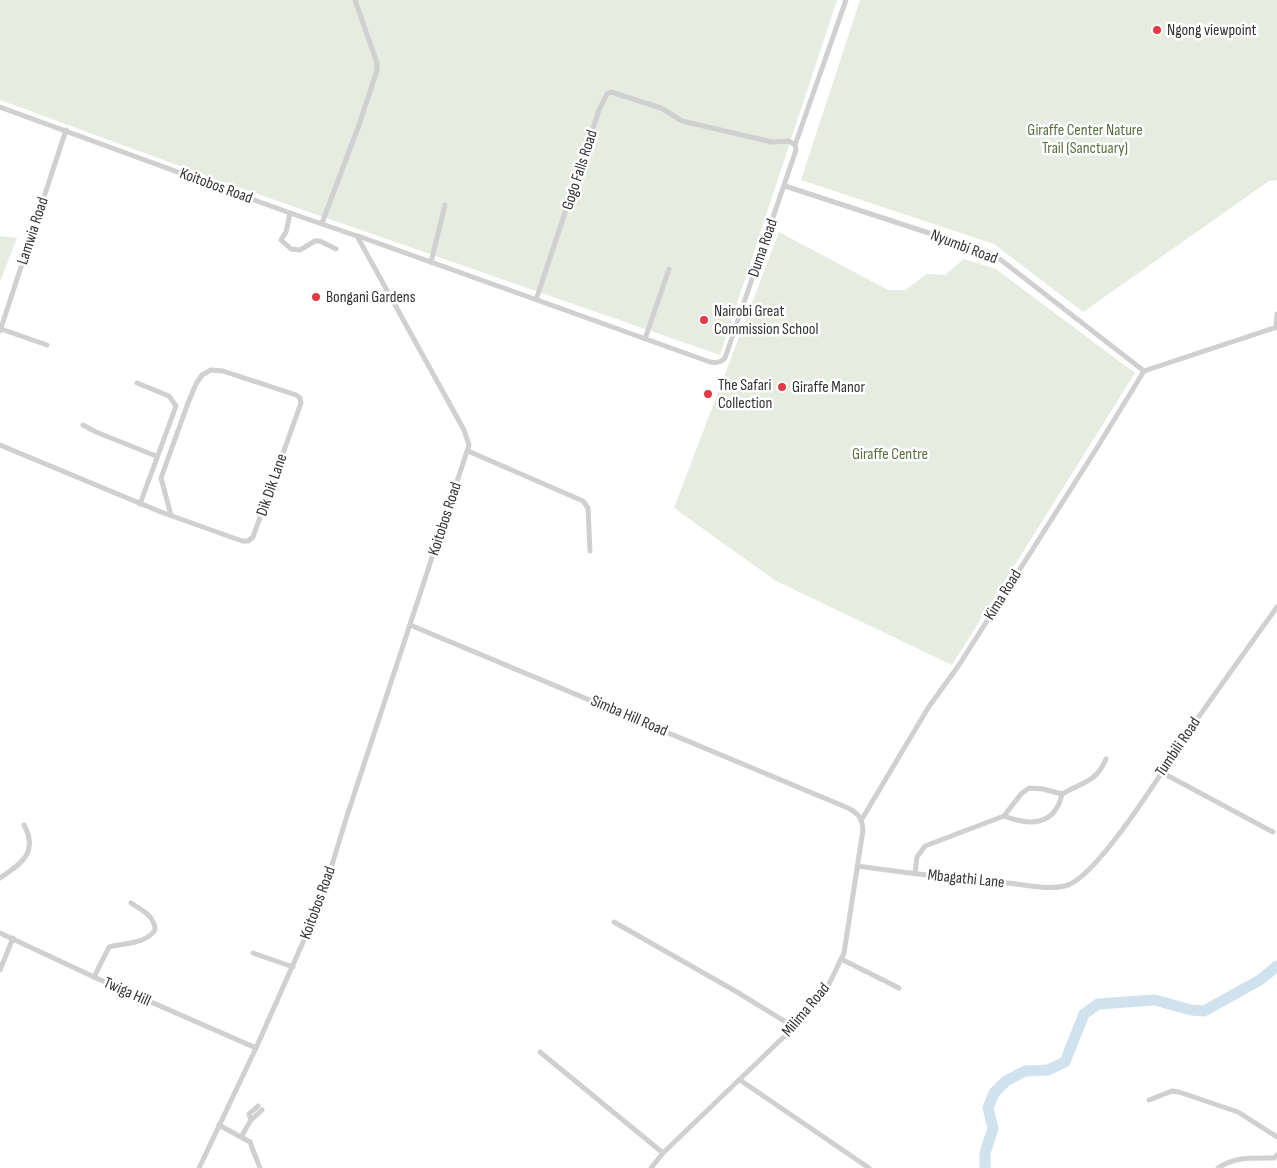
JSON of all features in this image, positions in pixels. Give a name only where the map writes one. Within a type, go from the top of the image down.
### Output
[{"type":"street","points":[[322,223],[377,70],[377,63],[355,0]]},
{"type":"street","name":"Duma Road","points":[[645,339],[710,362],[718,363],[725,358],[785,186],[796,150],[795,145],[846,0]]},
{"type":"street","name":"Gogo Falls Road","points":[[536,300],[607,94],[611,92],[661,108],[682,121],[772,142],[789,141],[795,145]]},
{"type":"street","name":"Koitobos Road","points":[[0,107],[357,236]]},
{"type":"street","name":"Lamwia Road","points":[[0,330],[66,130]]},
{"type":"street","name":"Nyumbi Road","points":[[785,186],[990,253],[1144,371]]},
{"type":"street","points":[[431,262],[445,205]]},
{"type":"street","points":[[290,213],[286,232],[281,240],[291,249],[300,250],[315,240],[336,249]]},
{"type":"street","points":[[357,236],[645,339],[669,269]]},
{"type":"street","points":[[357,236],[464,430],[469,445],[468,451],[583,501],[588,508],[590,551]]},
{"type":"street","points":[[1144,371],[1276,327],[1277,314]]},
{"type":"street","points":[[0,330],[47,345]]},
{"type":"street","name":"Dik Dik Lane","points":[[0,445],[165,514],[242,541],[248,541],[253,537],[301,403],[300,398],[296,395],[223,371],[211,370],[202,375],[188,403],[161,478],[168,497],[171,515]]},
{"type":"street","name":"Kima Road","points":[[862,819],[928,708],[959,665],[1144,371]]},
{"type":"street","points":[[137,383],[169,396],[176,406],[156,456],[140,504]]},
{"type":"street","points":[[83,425],[156,456]]},
{"type":"street","name":"Koitobos Road","points":[[199,1168],[256,1048],[320,904],[346,819],[468,451]]},
{"type":"street","name":"Tumbili Road","points":[[1074,883],[1090,869],[1126,825],[1277,607]]},
{"type":"street","name":"Simba Hill Road","points":[[410,625],[848,808],[857,813],[862,819]]},
{"type":"street","points":[[915,874],[917,857],[926,846],[1004,816],[1021,794],[1029,788],[1043,789],[1062,794],[1082,785],[1095,777],[1102,769],[1106,759]]},
{"type":"street","points":[[1161,772],[1273,832]]},
{"type":"street","points":[[1004,816],[1039,822],[1057,811],[1062,794]]},
{"type":"street","name":"Milima Road","points":[[650,1168],[663,1153],[794,1027],[821,997],[844,953],[863,830],[862,819]]},
{"type":"street","points":[[0,878],[25,859],[29,848],[30,835],[24,825]]},
{"type":"street","name":"Mbagathi Lane","points":[[857,866],[915,874],[1043,886],[1063,887],[1074,883]]},
{"type":"street","points":[[94,977],[109,948],[133,943],[152,935],[155,930],[154,921],[149,915],[131,903]]},
{"type":"street","points":[[614,922],[738,992],[794,1027]]},
{"type":"street","name":"Twiga Hill","points":[[0,933],[94,977],[256,1048]]},
{"type":"street","points":[[0,970],[13,938]]},
{"type":"street","points":[[253,953],[293,967]]},
{"type":"street","points":[[841,959],[899,988]]},
{"type":"street","points":[[540,1052],[663,1153]]},
{"type":"street","points":[[740,1080],[869,1168]]},
{"type":"street","points":[[1148,1100],[1172,1091],[1179,1092],[1238,1112],[1277,1137]]},
{"type":"street","points":[[241,1137],[251,1120],[249,1114],[260,1108]]},
{"type":"street","points":[[219,1125],[248,1140],[252,1145],[260,1168],[268,1164]]},
{"type":"street","points":[[1218,1168],[1226,1162],[1239,1158],[1274,1158],[1277,1156]]},
{"type":"green space","points":[[0,0],[837,0],[720,355],[226,183],[0,100]]},
{"type":"green space","name":"Giraffe Center Nature Trail (Sanctuary)","points":[[860,0],[1277,0],[1277,180],[1269,181],[1083,312],[994,244],[801,180]]},
{"type":"green space","name":"Giraffe Centre","points":[[779,232],[888,290],[905,290],[927,274],[945,275],[964,259],[996,269],[1135,373],[952,665],[776,581],[674,508]]},
{"type":"green space","points":[[0,236],[17,238],[0,282]]},
{"type":"waterway","points":[[985,1168],[985,1153],[993,1128],[988,1108],[994,1093],[1006,1081],[1025,1071],[1048,1070],[1065,1062],[1084,1014],[1098,1004],[1155,1000],[1191,1010],[1204,1011],[1260,980],[1277,966]]},
{"type":"place","name":"Ngong viewpoint","points":[[1157,30]]},
{"type":"place","name":"Bongani Gardens","points":[[316,297]]},
{"type":"place","name":"Nairobi Great Commission School","points":[[704,320]]},
{"type":"place","name":"Giraffe Manor","points":[[782,387]]},
{"type":"place","name":"The Safari Collection","points":[[708,394]]}]
